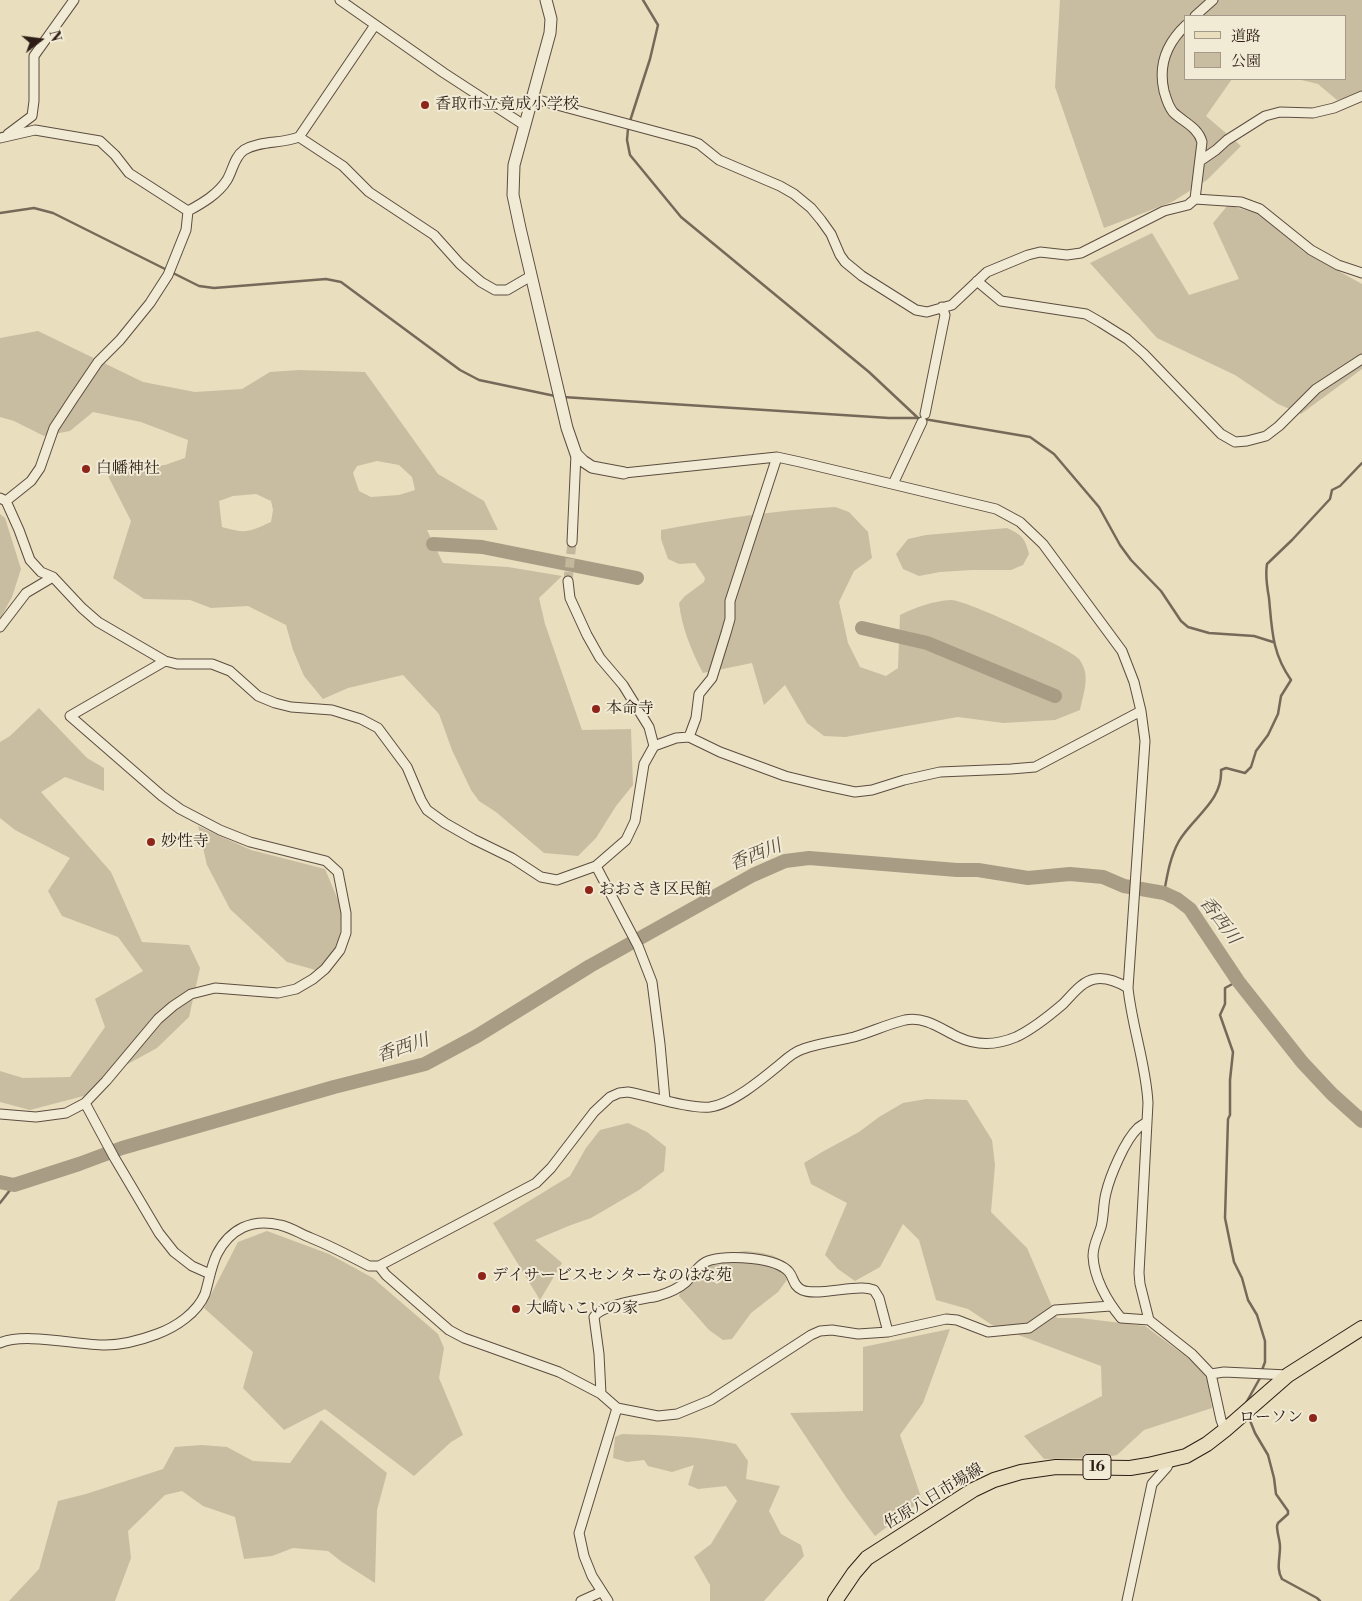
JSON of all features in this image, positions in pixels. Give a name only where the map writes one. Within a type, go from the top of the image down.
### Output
[{"type":"main road","name":"佐原八日市場線","points":[[835,1601],[867,1558],[973,1490],[994,1480],[1020,1472],[1056,1467],[1130,1468],[1186,1456],[1225,1430],[1288,1375],[1362,1328]]},
{"type":"street","points":[[2,138],[32,116],[34,56],[74,0]]},
{"type":"street","points":[[340,0],[444,73],[524,125]]},
{"type":"street","points":[[546,0],[551,19],[550,33],[514,165],[513,195],[567,428],[576,454],[572,542]]},
{"type":"street","points":[[1196,15],[1212,0]]},
{"type":"street","points":[[188,211],[202,204],[215,193],[227,180],[238,155],[245,150],[271,142],[290,141],[300,137],[375,25]]},
{"type":"street","points":[[1184,27],[1174,38],[1165,54],[1162,68],[1162,83],[1166,100],[1173,112],[1190,125],[1202,142],[1195,199]]},
{"type":"street","points":[[1200,161],[1227,140],[1265,116],[1280,112],[1313,114],[1334,108],[1362,96]]},
{"type":"street","points":[[531,98],[699,144],[719,160],[780,186],[794,194],[811,208],[831,234],[845,262],[862,276],[916,310],[927,312],[952,305],[987,272],[1040,252],[1067,255],[1081,252],[1164,211],[1188,204],[1195,199],[1241,202],[1260,208],[1311,250],[1338,265],[1362,273]]},
{"type":"street","points":[[2,138],[35,130],[100,141],[115,155],[129,173],[188,211]]},
{"type":"street","points":[[300,137],[342,166],[369,192],[434,235],[460,264],[481,282],[496,290],[507,290],[531,276]]},
{"type":"street","points":[[188,211],[186,230],[168,275],[150,303],[120,340],[98,362],[73,399],[54,428],[40,468],[31,481],[3,500],[19,530],[30,560],[41,572],[53,577],[98,622],[165,661],[177,664],[212,664],[230,671],[258,696],[275,703],[291,707],[332,710],[361,719],[378,728],[407,767],[427,810],[474,839],[512,858],[541,877],[557,880],[596,866],[626,840],[635,821],[644,764],[654,746],[676,738],[689,737],[720,752],[785,776],[855,792],[872,790],[940,772],[1010,770],[1035,767],[1141,711]]},
{"type":"street","points":[[977,281],[1001,301],[1086,314],[1100,322],[1127,339],[1144,354],[1222,434],[1235,442],[1266,436],[1279,426],[1316,389],[1362,359]]},
{"type":"street","points":[[893,484],[924,418],[945,315],[942,308]]},
{"type":"street","points":[[576,454],[592,467],[624,473],[777,457],[996,509],[1020,522],[1044,544],[1122,651],[1134,682],[1146,741],[1128,988],[1131,1014],[1147,1086],[1147,1122],[1139,1273],[1149,1320]]},
{"type":"street","points":[[689,737],[696,718],[700,694],[712,678],[730,619],[730,601],[777,457]]},
{"type":"street","points":[[0,628],[26,594],[53,577]]},
{"type":"street","points":[[568,581],[570,598],[586,635],[600,658],[623,685],[649,727],[654,746]]},
{"type":"street","points":[[0,1114],[36,1117],[66,1113],[85,1102],[106,1081],[158,1019],[191,994],[214,988],[278,993],[296,990],[326,969],[340,950],[346,933],[346,913],[338,872],[326,861],[250,842],[220,830],[180,809],[162,796],[70,716],[165,661]]},
{"type":"street","points":[[596,866],[638,946],[652,982],[665,1100]]},
{"type":"street","points":[[0,1343],[8,1339],[24,1339],[104,1345],[118,1344],[157,1334],[177,1324],[194,1310],[204,1296],[217,1255],[225,1242],[234,1233],[251,1224],[281,1225],[369,1266],[378,1266],[536,1183],[551,1168],[594,1112],[610,1097],[619,1093],[628,1092],[694,1106],[711,1106],[732,1098],[802,1049],[855,1036],[906,1020],[927,1021],[959,1037],[980,1044],[996,1043],[1016,1037],[1038,1024],[1081,986],[1094,979],[1117,982],[1128,988]]},
{"type":"street","points":[[85,1102],[114,1157],[159,1233],[174,1252],[192,1266],[210,1274]]},
{"type":"street","points":[[1147,1122],[1137,1128],[1123,1150],[1114,1168],[1105,1194],[1100,1227],[1094,1243],[1093,1257],[1098,1278],[1111,1306],[1121,1318],[1149,1320],[1192,1354],[1211,1374],[1225,1430]]},
{"type":"street","points":[[601,1394],[599,1354],[594,1317],[597,1312],[667,1293],[684,1284],[703,1263],[713,1260],[733,1257],[774,1263],[788,1271],[794,1284],[801,1290],[817,1291],[863,1288],[874,1290],[879,1298],[888,1332]]},
{"type":"street","points":[[378,1266],[449,1330],[464,1338],[559,1372],[601,1394],[618,1408],[658,1416],[677,1414],[711,1400],[820,1332],[832,1330],[858,1334],[888,1332],[946,1319],[957,1320],[988,1332],[1029,1328],[1056,1310],[1111,1306]]},
{"type":"street","points":[[1211,1374],[1224,1372],[1288,1375]]},
{"type":"street","points":[[608,1601],[592,1576],[584,1556],[579,1533],[618,1408]]},
{"type":"street","points":[[1126,1601],[1152,1484],[1167,1467],[1170,1460]]},
{"type":"street","points":[[581,1601],[601,1592]]},
{"type":"green space","points":[[1060,0],[1362,0],[1362,94],[1337,100],[1318,84],[1301,80],[1347,80],[1347,15],[1184,15],[1184,80],[1231,80],[1206,116],[1241,146],[1207,180],[1172,202],[1104,228],[1055,87]]},
{"type":"green space","points":[[1228,205],[1259,214],[1304,252],[1362,284],[1362,369],[1301,414],[1278,404],[1235,375],[1157,338],[1090,263],[1152,233],[1189,295],[1239,279],[1213,223]]},
{"type":"green space","points":[[38,331],[143,382],[195,392],[242,389],[270,372],[299,370],[365,372],[438,474],[484,501],[498,530],[427,530],[443,563],[508,567],[562,576],[539,598],[545,624],[582,730],[631,729],[633,785],[616,806],[596,838],[578,856],[544,853],[496,812],[479,801],[471,790],[452,750],[439,714],[403,675],[348,688],[323,699],[304,676],[293,650],[286,625],[248,606],[211,608],[190,600],[144,599],[113,578],[131,521],[104,468],[165,465],[185,458],[188,440],[141,422],[93,412],[70,431],[44,436],[14,421],[0,417],[0,338]],"holes":[[[377,461],[399,465],[412,477],[415,490],[399,495],[371,497],[359,491],[353,473],[357,466]],[[256,494],[271,501],[273,510],[271,522],[247,531],[237,531],[222,527],[219,501],[233,496]]]},
{"type":"green space","points":[[835,507],[849,512],[868,532],[872,558],[854,571],[839,602],[848,643],[860,667],[886,676],[898,668],[900,615],[925,605],[951,600],[975,607],[1017,625],[1057,645],[1079,659],[1083,665],[1086,677],[1080,710],[1055,720],[1003,723],[958,717],[845,737],[824,736],[807,723],[785,685],[764,705],[752,663],[703,673],[688,639],[679,603],[685,596],[704,582],[705,578],[695,563],[679,564],[668,559],[661,539],[661,530],[792,510]]},
{"type":"green space","points":[[0,514],[5,518],[21,569],[12,597],[0,619]]},
{"type":"green space","points":[[1007,528],[1022,538],[1029,554],[1023,565],[1011,570],[940,572],[919,576],[903,569],[896,554],[908,539],[926,535]]},
{"type":"green space","points":[[39,708],[87,758],[104,768],[104,791],[65,777],[41,792],[111,872],[142,942],[189,945],[200,968],[189,1017],[157,1048],[115,1071],[91,1094],[30,1110],[0,1102],[0,1071],[23,1078],[70,1077],[105,1027],[95,999],[143,971],[118,937],[62,916],[48,891],[70,858],[15,830],[0,818],[0,742],[10,736]]},
{"type":"green space","points":[[198,826],[251,850],[325,869],[341,907],[340,948],[319,971],[287,962],[230,909],[207,865]]},
{"type":"green space","points":[[926,1099],[967,1100],[992,1140],[995,1165],[991,1212],[1027,1248],[1057,1318],[1080,1318],[1145,1326],[1199,1366],[1208,1380],[1212,1408],[1144,1430],[1117,1455],[1101,1458],[1044,1459],[1024,1436],[1102,1396],[1101,1366],[992,1325],[968,1309],[936,1300],[919,1240],[903,1224],[880,1267],[855,1281],[838,1269],[825,1255],[847,1203],[811,1184],[804,1163],[859,1132],[879,1117],[903,1103]]},
{"type":"green space","points":[[628,1123],[647,1132],[666,1147],[664,1171],[639,1190],[591,1218],[535,1240],[562,1263],[540,1300],[493,1223],[570,1176],[586,1148],[600,1130]]},
{"type":"green space","points":[[267,1231],[329,1254],[373,1278],[438,1334],[444,1348],[439,1378],[463,1435],[451,1442],[414,1476],[325,1409],[284,1430],[243,1388],[253,1352],[204,1308],[238,1242]]},
{"type":"green space","points":[[745,1251],[777,1257],[794,1270],[778,1292],[751,1313],[732,1339],[723,1340],[709,1330],[679,1296],[684,1279],[711,1256]]},
{"type":"green space","points":[[950,1329],[923,1403],[900,1435],[922,1500],[875,1536],[846,1497],[790,1413],[863,1411],[863,1347]]},
{"type":"green space","points":[[321,1420],[387,1473],[377,1510],[375,1583],[328,1551],[293,1548],[272,1556],[244,1559],[235,1517],[203,1506],[182,1491],[165,1495],[128,1531],[131,1558],[115,1601],[9,1601],[39,1569],[58,1501],[163,1469],[175,1447],[202,1445],[227,1447],[253,1461],[290,1463]]},
{"type":"green space","points":[[622,1434],[665,1435],[736,1444],[748,1461],[746,1479],[780,1486],[769,1511],[781,1534],[801,1545],[804,1556],[764,1601],[710,1601],[710,1585],[694,1557],[711,1544],[737,1501],[726,1486],[698,1489],[688,1485],[694,1465],[672,1472],[648,1466],[644,1460],[627,1462],[613,1458],[615,1437]]},
{"type":"waterway","points":[[630,121],[650,59],[658,25],[643,0]]},
{"type":"waterway","points":[[628,129],[627,140],[630,155],[681,217],[869,372],[918,418]]},
{"type":"waterway","points":[[0,213],[34,208],[53,213],[199,286],[214,288],[326,279],[341,282],[460,370],[479,380],[555,396]]},
{"type":"waterway","points":[[563,397],[889,418],[918,418],[1030,437],[1054,454],[1099,507],[1120,545],[1131,560],[1161,591],[1181,621],[1188,627],[1209,633],[1254,636],[1273,642]]},
{"type":"waterway","points":[[1164,893],[1173,853],[1185,832],[1212,800],[1217,791],[1221,770],[1226,768],[1245,773],[1251,767],[1256,751],[1268,735],[1278,714],[1281,696],[1291,680],[1276,651],[1266,581],[1267,564],[1330,499],[1332,490],[1340,486],[1362,463]]},
{"type":"waterway","points":[[433,544],[482,547],[637,578]]},
{"type":"waterway","points":[[862,628],[927,643],[1055,696]]},
{"type":"waterway","name":"香西川","points":[[0,1182],[14,1185],[122,1148],[334,1087],[425,1064],[477,1036],[590,966],[753,875],[785,861],[809,858],[978,870],[1028,878],[1070,874],[1103,877],[1124,886],[1164,893],[1177,899],[1190,909],[1238,981],[1302,1062],[1332,1094],[1362,1121]]},
{"type":"waterway","points":[[1238,981],[1225,988],[1225,1004],[1220,1015],[1233,1052],[1230,1080],[1230,1115],[1228,1119],[1225,1218],[1234,1262],[1242,1278],[1248,1300],[1257,1315],[1265,1341],[1265,1362],[1262,1370]]},
{"type":"waterway","points":[[0,1203],[14,1185]]},
{"type":"waterway","points":[[1246,1403],[1260,1378]]},
{"type":"waterway","points":[[1249,1418],[1255,1433],[1268,1455],[1276,1494],[1288,1511],[1288,1514],[1277,1526],[1280,1544],[1280,1575],[1282,1579],[1320,1601]]},
{"type":"tunnel","points":[[568,581],[572,542]]},
{"type":"place","name":"香取市立竟成小学校","points":[[425,105]]},
{"type":"place","name":"白幡神社","points":[[86,469]]},
{"type":"place","name":"本命寺","points":[[596,709]]},
{"type":"place","name":"妙性寺","points":[[151,842]]},
{"type":"place","name":"おおさき区民館","points":[[589,890]]},
{"type":"place","name":"デイサービスセンターなのはな苑","points":[[482,1276]]},
{"type":"place","name":"大崎いこいの家","points":[[516,1309]]},
{"type":"place","name":"ローソン","points":[[1313,1418]]}]
